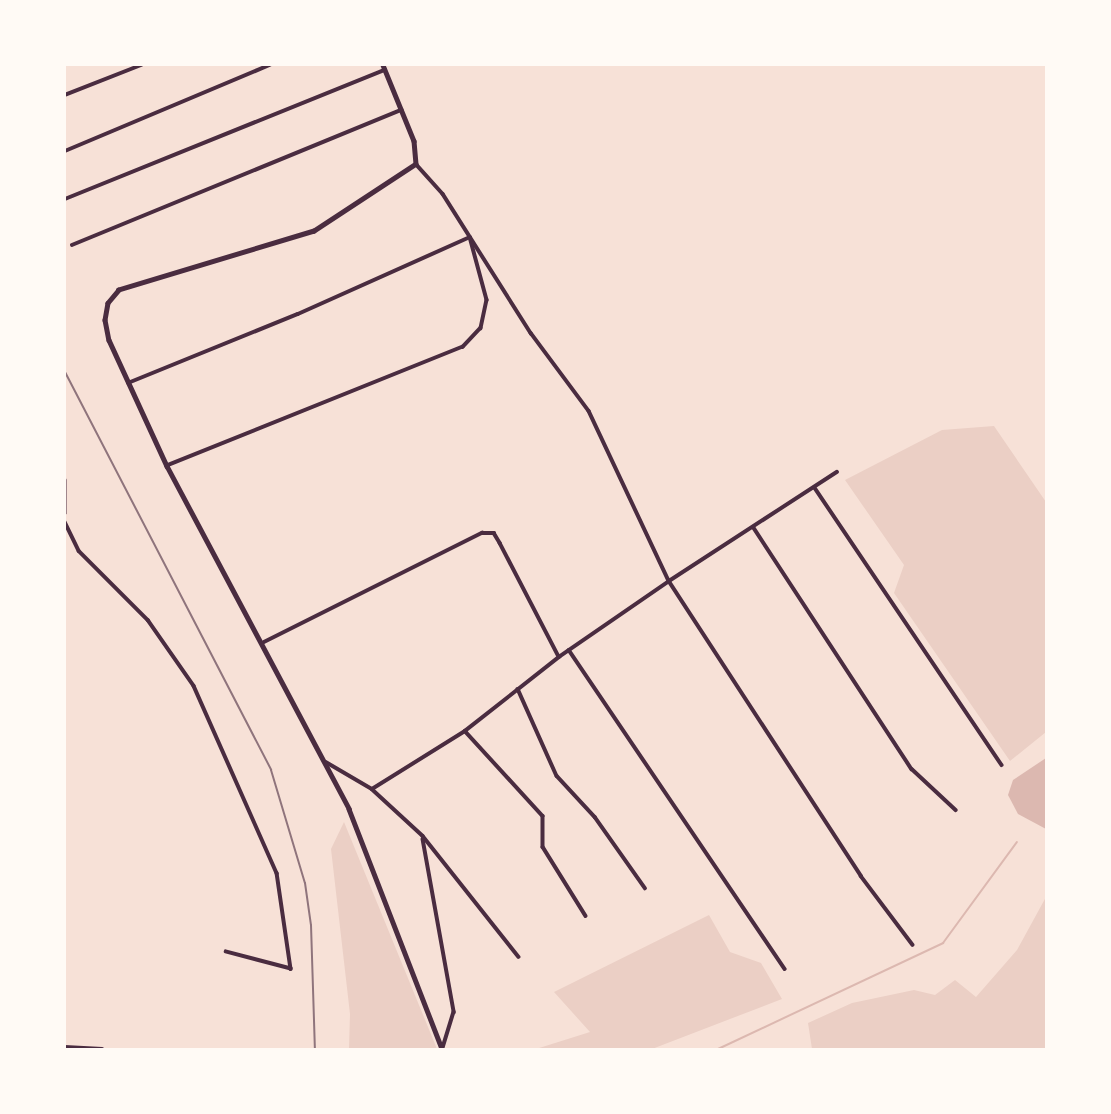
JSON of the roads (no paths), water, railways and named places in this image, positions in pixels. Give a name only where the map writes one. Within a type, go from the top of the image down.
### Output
[{"type":"main road","points":[[384,67],[414,141],[416,164],[314,231],[119,290],[108,303],[105,320],[128,383],[167,466],[264,642],[349,809],[443,1049]]},
{"type":"street","points":[[65,95],[141,65]]},
{"type":"street","points":[[65,151],[270,65]]},
{"type":"street","points":[[65,199],[384,67]]},
{"type":"street","points":[[72,245],[401,110]]},
{"type":"street","points":[[416,164],[443,194],[531,333],[589,411],[669,581],[862,876],[913,945]]},
{"type":"street","points":[[128,383],[299,314],[470,237]]},
{"type":"street","points":[[167,466],[463,347],[481,328],[487,300],[470,237]]},
{"type":"street","points":[[372,789],[465,731],[559,657],[669,581],[837,472]]},
{"type":"street","points":[[65,480],[65,513]]},
{"type":"street","points":[[816,488],[1002,765]]},
{"type":"street","points":[[65,522],[79,551],[148,620],[194,686],[277,873],[291,969],[226,952]]},
{"type":"street","points":[[754,528],[912,769],[956,810]]},
{"type":"street","points":[[264,642],[482,533],[494,533],[559,657]]},
{"type":"street","points":[[569,650],[785,968]]},
{"type":"street","points":[[518,690],[557,776],[595,817],[645,888]]},
{"type":"street","points":[[465,731],[543,816],[543,847],[586,916]]},
{"type":"street","points":[[326,762],[372,789],[423,836],[519,957]]},
{"type":"street","points":[[423,836],[454,1012],[443,1049]]},
{"type":"street","points":[[65,1046],[102,1049]]},
{"type":"waterway","points":[[718,1049],[943,943],[1017,842]]},
{"type":"railway","points":[[65,372],[271,770],[305,883],[311,925],[315,1049]]}]
